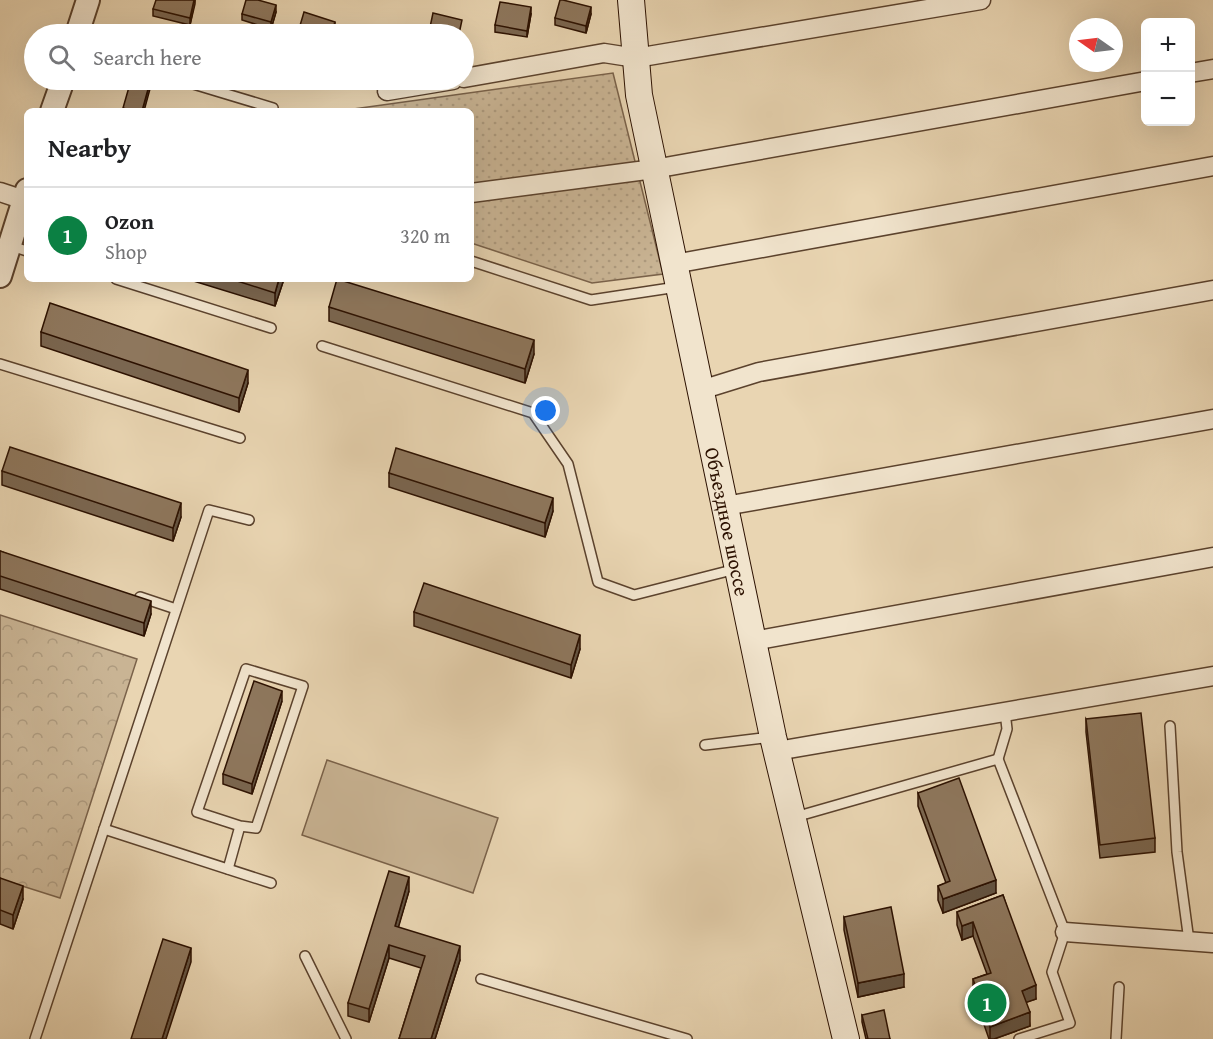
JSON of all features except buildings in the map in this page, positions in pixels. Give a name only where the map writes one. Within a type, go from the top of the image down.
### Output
[{"type":"main road","name":"Объездное шоссе","points":[[631,0],[639,95],[654,169],[775,744],[846,1039]]},
{"type":"street","points":[[80,24],[88,0]]},
{"type":"street","points":[[474,76],[604,53],[636,58],[981,0]]},
{"type":"street","points":[[1195,72],[1213,69]]},
{"type":"street","points":[[474,194],[654,169],[1141,82]]},
{"type":"street","points":[[53,108],[59,90]]},
{"type":"street","points":[[387,91],[393,90]]},
{"type":"street","points":[[677,275],[1213,166]]},
{"type":"street","points":[[0,192],[24,195]]},
{"type":"street","points":[[0,276],[19,248],[24,204]]},
{"type":"street","points":[[701,390],[759,372],[1213,290]]},
{"type":"street","points":[[725,506],[1213,419]]},
{"type":"street","points":[[753,641],[1213,557]]},
{"type":"street","points":[[775,744],[1005,712],[1213,676]]},
{"type":"street","points":[[1065,932],[1213,943]]},
{"type":"lane","points":[[213,90],[273,108]]},
{"type":"lane","points":[[474,262],[591,300],[677,275]]},
{"type":"lane","points":[[125,282],[271,328]]},
{"type":"lane","points":[[322,346],[533,413],[568,464],[598,582],[633,596],[738,568]]},
{"type":"lane","points":[[0,364],[240,438]]},
{"type":"lane","points":[[35,1039],[208,510],[249,520]]},
{"type":"lane","points":[[132,595],[176,609]]},
{"type":"lane","points":[[246,669],[303,686],[256,828],[240,826],[197,812],[246,669]]},
{"type":"lane","points":[[1005,712],[1007,729],[998,759],[1065,932],[1052,972],[1070,1023],[1019,1039]]},
{"type":"lane","points":[[1170,726],[1177,852],[1189,941]]},
{"type":"lane","points":[[705,745],[775,744]]},
{"type":"lane","points":[[793,817],[998,759]]},
{"type":"lane","points":[[228,869],[240,826]]},
{"type":"lane","points":[[104,829],[271,883]]},
{"type":"lane","points":[[305,956],[346,1039]]},
{"type":"lane","points":[[481,979],[687,1039]]},
{"type":"lane","points":[[1116,1039],[1119,987]]},
{"type":"green space","points":[[613,73],[663,274],[592,283],[474,244],[474,108],[361,108]]},
{"type":"green space","points":[[0,615],[137,659],[60,898],[0,879]]},
{"type":"green space","points":[[327,760],[498,818],[473,893],[302,835]]},
{"type":"place","name":"Ozon","points":[[987,1003]]}]
